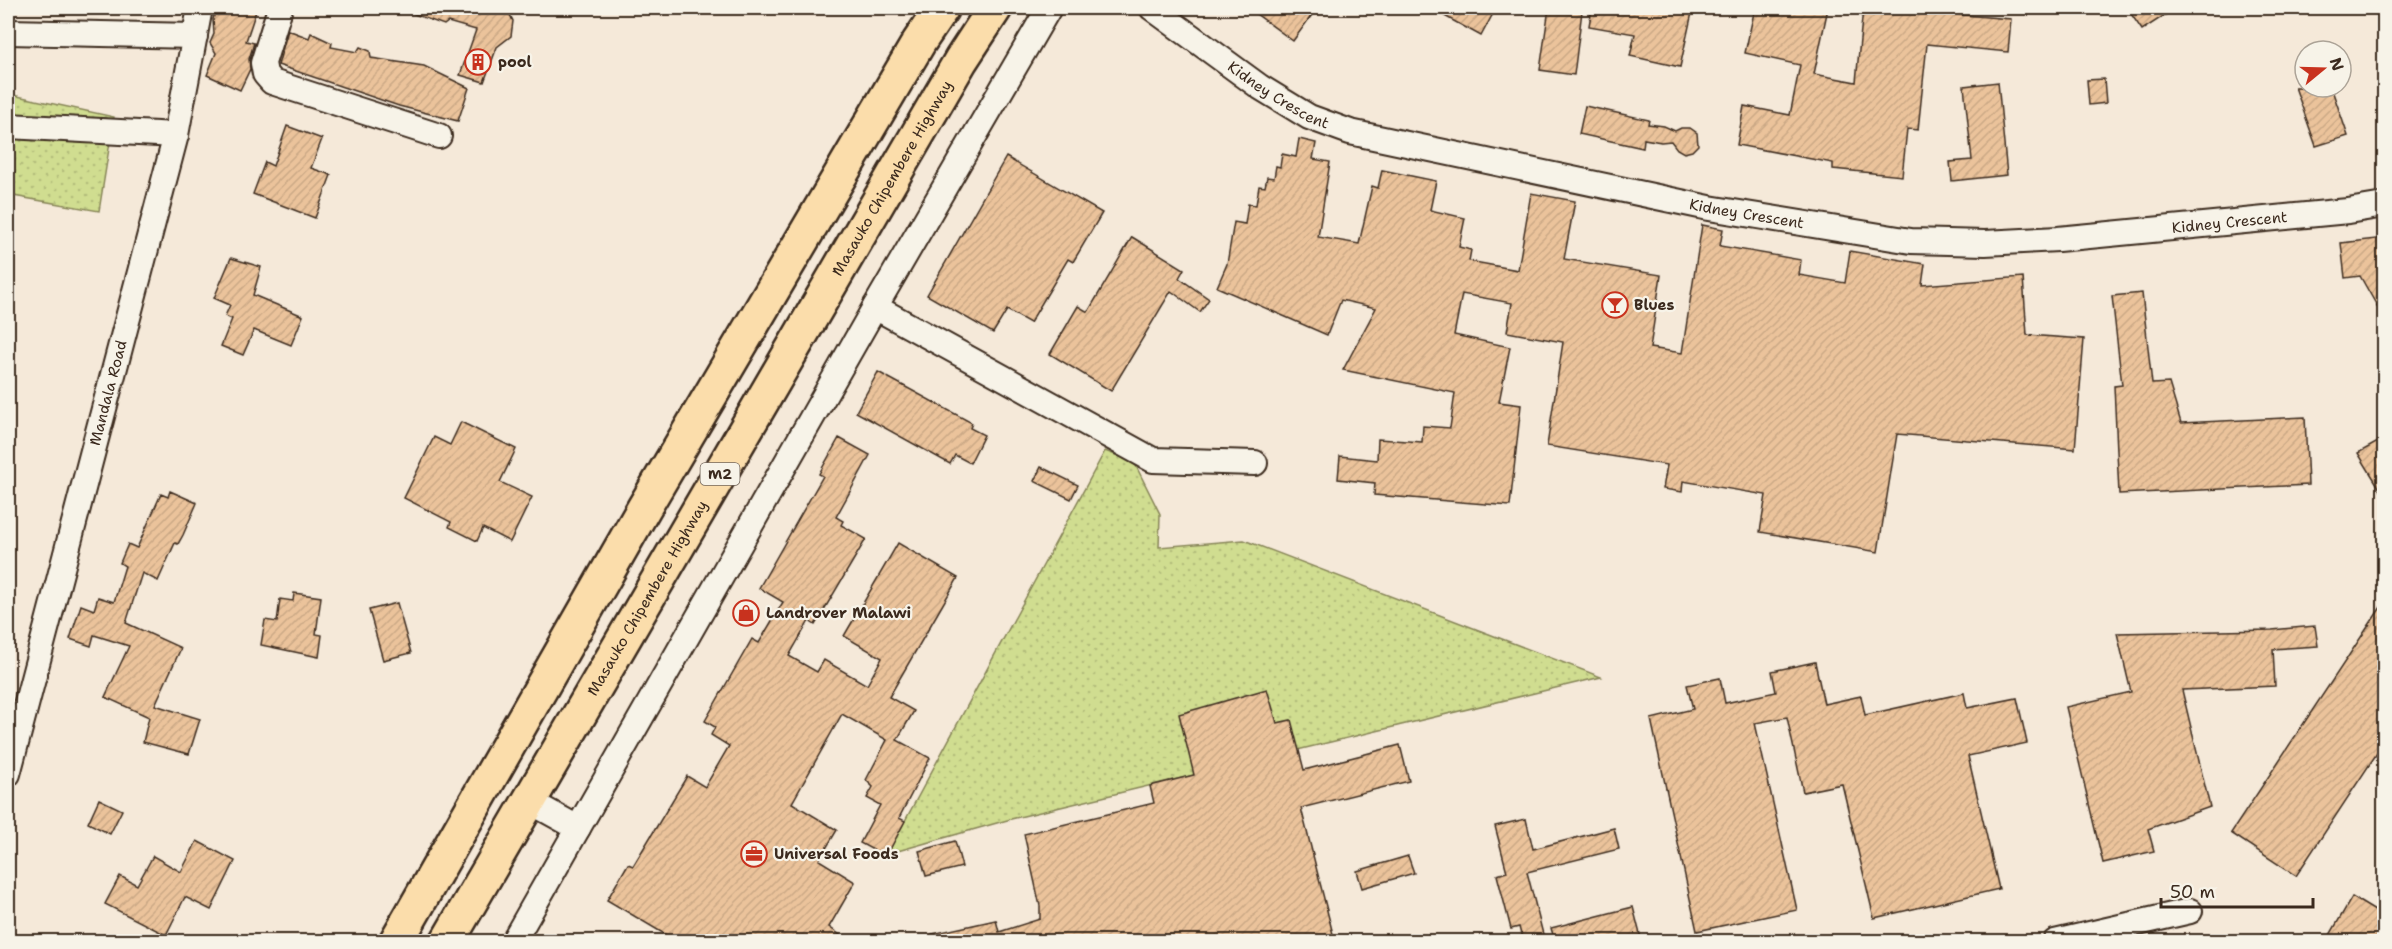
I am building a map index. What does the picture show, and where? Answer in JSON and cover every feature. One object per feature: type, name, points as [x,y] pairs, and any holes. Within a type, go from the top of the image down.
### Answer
[{"type":"highway","points":[[396,942],[656,488],[919,42],[942,8]]},
{"type":"highway","name":"Masauko Chipembere Highway","points":[[447,942],[961,60],[995,8]]},
{"type":"street","name":"Mandala Road","points":[[8,774],[177,135],[200,8]]},
{"type":"street","points":[[280,8],[263,63],[265,74],[272,82],[439,136]]},
{"type":"street","points":[[513,942],[874,307],[1050,8]]},
{"type":"street","name":"Kidney Crescent","points":[[1152,8],[1260,87],[1309,117],[1350,132],[1709,208],[1889,238],[1911,241],[1985,243],[2058,239],[2348,211],[2385,205]]},
{"type":"street","points":[[8,32],[195,36]]},
{"type":"street","points":[[8,126],[177,135]]},
{"type":"street","points":[[874,307],[1154,460],[1255,463]]},
{"type":"street","points":[[530,801],[578,828]]},
{"type":"street","points":[[2055,942],[2190,911]]},
{"type":"green space","points":[[8,94],[114,117],[99,211],[8,195]]},
{"type":"green space","points":[[1105,451],[1134,462],[1160,514],[1159,547],[1244,540],[1601,677],[1011,819],[887,854]]},
{"type":"building","points":[[217,8],[257,8],[246,41],[254,43],[249,59],[250,69],[240,90],[207,75],[216,53],[210,43],[214,34],[213,19]]},
{"type":"building","points":[[403,8],[482,8],[510,15],[513,21],[511,36],[497,47],[484,82],[460,75],[476,30],[448,22],[444,25],[403,10]]},
{"type":"building","points":[[1248,8],[1317,8],[1293,41]]},
{"type":"building","points":[[1430,8],[1496,8],[1481,36]]},
{"type":"building","points":[[1549,8],[1582,11],[1574,75],[1540,70]]},
{"type":"building","points":[[1592,8],[1693,8],[1680,67],[1630,56],[1635,34],[1589,26]]},
{"type":"building","points":[[1755,8],[1828,8],[1814,74],[1856,82],[1863,8],[1931,8],[1930,12],[2011,19],[2008,52],[1927,44],[1918,130],[1907,129],[1902,176],[1833,169],[1833,163],[1737,145],[1744,106],[1790,115],[1800,65],[1745,53]]},
{"type":"building","points":[[2127,8],[2176,8],[2142,30]]},
{"type":"building","points":[[288,30],[309,38],[311,33],[332,43],[331,47],[357,52],[360,47],[370,51],[371,58],[424,66],[469,88],[458,121],[399,106],[278,65]]},
{"type":"building","points":[[2104,79],[2106,103],[2089,105],[2087,80]]},
{"type":"building","points":[[1998,82],[2007,175],[1952,181],[1950,162],[1972,160],[1964,86]]},
{"type":"building","points":[[2299,99],[2335,99],[2348,136],[2316,146]]},
{"type":"building","points":[[1585,106],[1649,120],[1648,124],[1664,126],[1675,131],[1690,128],[1697,133],[1698,145],[1692,151],[1684,153],[1677,149],[1671,141],[1644,139],[1643,148],[1579,134]]},
{"type":"building","points":[[287,126],[322,139],[311,168],[331,175],[315,218],[253,194],[265,162],[273,166]]},
{"type":"building","points":[[1299,139],[1316,143],[1313,159],[1330,162],[1318,237],[1359,244],[1372,186],[1378,188],[1382,170],[1436,181],[1430,210],[1465,218],[1459,247],[1471,250],[1469,261],[1518,270],[1531,193],[1575,201],[1564,259],[1661,275],[1650,348],[1682,353],[1702,225],[1723,229],[1720,246],[1801,260],[1799,275],[1845,283],[1850,251],[1925,264],[1922,285],[2023,277],[2027,335],[2084,339],[2075,449],[1897,434],[1878,552],[1760,532],[1766,495],[1683,481],[1682,492],[1663,489],[1667,465],[1547,446],[1563,342],[1507,332],[1512,303],[1462,294],[1454,335],[1510,347],[1499,402],[1521,405],[1510,506],[1374,495],[1375,483],[1338,479],[1340,456],[1377,460],[1378,439],[1422,442],[1423,426],[1450,428],[1455,393],[1343,370],[1376,308],[1341,300],[1327,335],[1217,287],[1227,264],[1234,222],[1245,224],[1248,204],[1256,205],[1259,186],[1265,187],[1267,177],[1274,178],[1276,166],[1280,167],[1282,154],[1296,157]]},
{"type":"building","points":[[1006,157],[1102,213],[1073,262],[1068,259],[1030,323],[1007,310],[993,333],[927,295]]},
{"type":"building","points":[[1132,237],[1184,269],[1179,278],[1209,299],[1200,312],[1171,291],[1111,391],[1050,354],[1078,306],[1088,312]]},
{"type":"building","points":[[2385,238],[2385,320],[2360,276],[2345,278],[2341,243]]},
{"type":"building","points":[[231,258],[261,267],[253,295],[303,316],[291,345],[254,330],[243,355],[221,346],[232,319],[225,316],[230,305],[214,298]]},
{"type":"building","points":[[2142,293],[2152,384],[2169,383],[2181,423],[2305,417],[2308,485],[2119,494],[2114,386],[2122,385],[2112,296]]},
{"type":"building","points":[[878,372],[972,423],[970,428],[984,435],[970,463],[955,455],[950,464],[856,412]]},
{"type":"building","points":[[461,422],[516,449],[500,482],[532,497],[510,542],[483,528],[477,541],[449,527],[451,522],[404,498],[434,437],[450,445]]},
{"type":"building","points":[[839,438],[870,455],[836,517],[843,521],[841,525],[866,539],[815,625],[809,621],[789,656],[817,672],[824,660],[867,685],[882,658],[844,636],[898,543],[958,578],[889,697],[914,711],[897,740],[930,758],[899,818],[905,821],[886,857],[860,843],[880,805],[867,798],[873,787],[866,780],[887,740],[842,714],[792,803],[837,830],[819,860],[855,882],[829,927],[850,942],[678,942],[607,900],[628,864],[633,866],[687,776],[705,787],[729,746],[711,735],[715,727],[705,721],[752,639],[759,643],[783,602],[759,588],[823,476],[819,474]]},
{"type":"building","points":[[2385,438],[2385,497],[2358,453]]},
{"type":"building","points":[[1041,467],[1078,485],[1071,499],[1034,481]]},
{"type":"building","points":[[170,491],[197,503],[158,581],[142,573],[126,623],[181,648],[155,705],[200,719],[189,754],[143,742],[149,717],[105,697],[129,646],[94,635],[91,646],[70,639],[81,605],[94,610],[98,597],[114,602],[125,566],[120,563],[128,544],[137,548],[161,494],[168,497]]},
{"type":"building","points":[[294,593],[321,597],[316,634],[322,635],[319,657],[261,645],[265,620],[277,622],[280,599],[293,601]]},
{"type":"building","points":[[2385,601],[2385,741],[2296,876],[2231,833]]},
{"type":"building","points":[[397,603],[411,653],[383,660],[369,610]]},
{"type":"building","points":[[2315,626],[2318,646],[2273,649],[2275,686],[2182,690],[2210,807],[2148,829],[2154,851],[2103,863],[2066,707],[2131,692],[2117,633],[2272,630]]},
{"type":"building","points":[[1815,662],[1824,704],[1861,696],[1865,715],[1964,693],[1967,708],[2017,698],[2027,743],[1968,756],[1999,889],[1874,918],[1842,784],[1803,792],[1787,717],[1755,723],[1797,910],[1697,931],[1651,719],[1693,709],[1687,685],[1720,678],[1725,703],[1776,692],[1772,671]]},
{"type":"building","points":[[1267,689],[1277,723],[1291,720],[1304,770],[1400,745],[1409,781],[1301,808],[1335,942],[932,942],[932,934],[996,920],[999,932],[1040,919],[1040,906],[1024,834],[1154,803],[1150,786],[1194,775],[1179,714]]},
{"type":"building","points":[[99,799],[122,810],[110,834],[88,823]]},
{"type":"building","points":[[1526,819],[1533,849],[1614,828],[1619,849],[1527,872],[1545,942],[1523,942],[1519,927],[1511,929],[1497,875],[1507,872],[1495,826]]},
{"type":"building","points":[[197,841],[235,861],[211,910],[185,897],[166,935],[105,904],[120,876],[137,885],[153,856],[181,872]]},
{"type":"building","points":[[955,841],[962,867],[926,876],[919,851]]},
{"type":"building","points":[[1408,856],[1414,873],[1362,888],[1357,871]]},
{"type":"building","points":[[2352,897],[2385,917],[2385,942],[2326,942]]},
{"type":"building","points":[[1633,907],[1642,942],[1555,942],[1551,928]]},
{"type":"place","name":"pool","points":[[478,62]]},
{"type":"place","name":"Blues","points":[[1615,305]]},
{"type":"place","name":"Landrover Malawi","points":[[746,613]]},
{"type":"place","name":"Universal Foods","points":[[754,854]]}]
